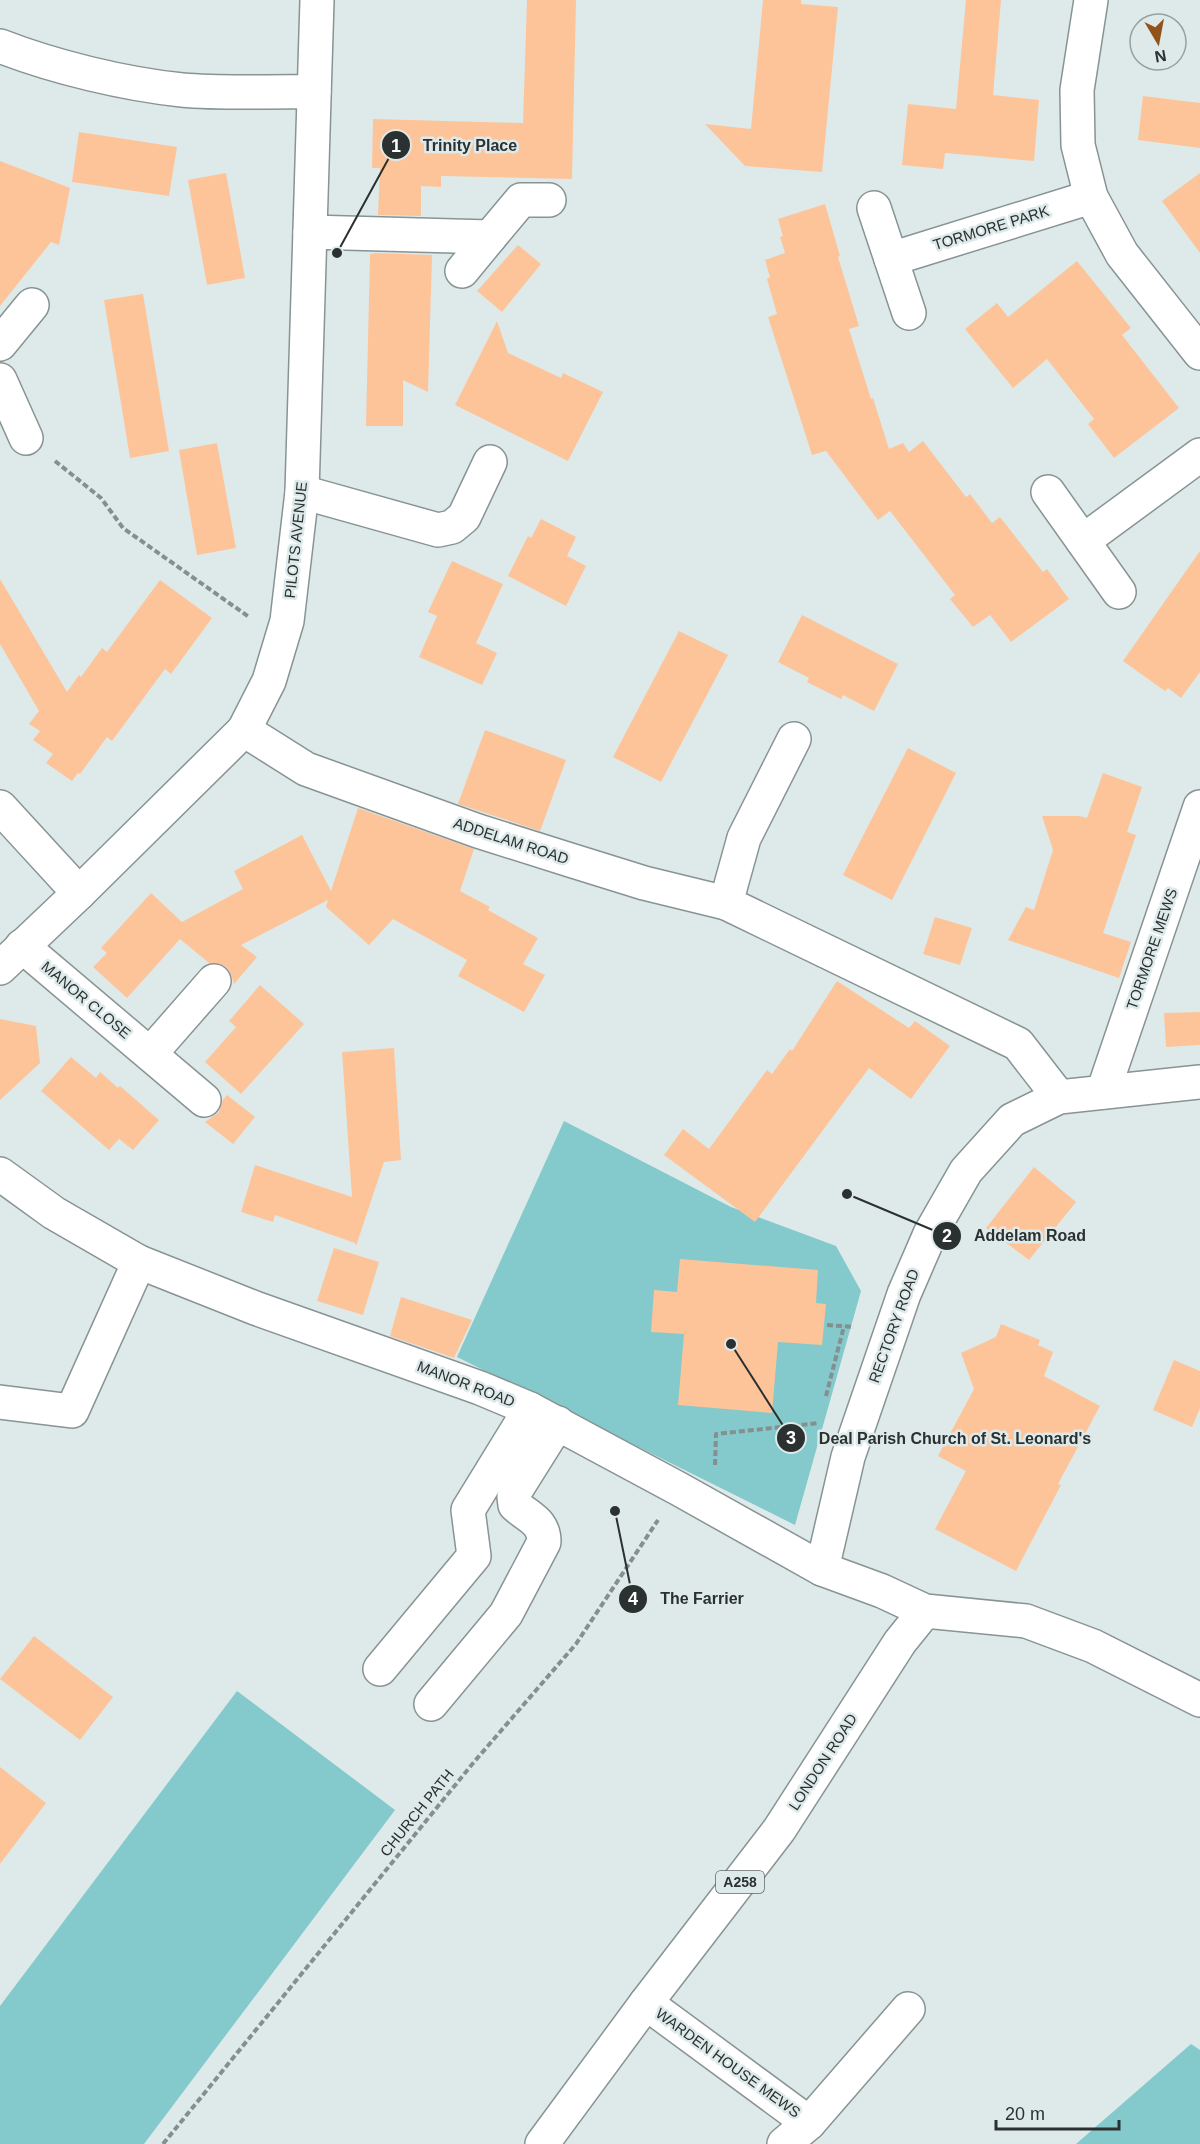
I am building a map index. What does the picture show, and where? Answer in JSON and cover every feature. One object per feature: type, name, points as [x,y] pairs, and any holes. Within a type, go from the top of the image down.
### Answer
[{"type":"street","name":"PILOTS AVENUE","points":[[11,957],[244,730],[269,681],[287,621],[302,492],[317,0]]},
{"type":"street","points":[[1091,0],[1077,90],[1078,145],[1091,197],[1122,254],[1200,353]]},
{"type":"street","points":[[0,46],[24,55],[140,84],[183,90],[314,92]]},
{"type":"street","name":"TORMORE PARK","points":[[891,259],[1091,197]]},
{"type":"street","points":[[462,271],[521,200],[549,200]]},
{"type":"street","points":[[874,208],[909,313]]},
{"type":"street","points":[[310,232],[490,237]]},
{"type":"street","points":[[0,344],[32,305]]},
{"type":"street","points":[[0,380],[26,438]]},
{"type":"street","points":[[1083,540],[1200,454]]},
{"type":"street","points":[[302,492],[438,530],[452,527],[464,517],[490,462]]},
{"type":"street","points":[[1048,492],[1119,592]]},
{"type":"street","name":"ADDELAM ROAD","points":[[244,730],[306,769],[529,847],[644,883],[726,903],[1018,1044],[1059,1097]]},
{"type":"street","points":[[726,903],[744,838],[794,740]]},
{"type":"street","points":[[0,807],[79,893]]},
{"type":"street","name":"TORMORE MEWS","points":[[1103,1092],[1200,807]]},
{"type":"street","name":"MANOR CLOSE","points":[[11,957],[150,1054],[204,1100]]},
{"type":"street","points":[[150,1054],[214,981]]},
{"type":"street","name":"RECTORY ROAD","points":[[822,1569],[848,1457],[904,1293],[930,1234],[966,1171],[1012,1120],[1059,1097],[1200,1082]]},
{"type":"street","name":"MANOR ROAD","points":[[0,1174],[54,1213],[139,1262],[255,1308],[480,1388],[544,1416],[822,1569],[882,1591],[925,1611]]},
{"type":"street","points":[[0,1402],[85,1418],[139,1262]]},
{"type":"street","points":[[380,1669],[474,1556],[468,1510],[544,1416]]},
{"type":"street","points":[[431,1704],[507,1614],[544,1542],[544,1532],[538,1523],[515,1505],[514,1497],[544,1416]]},
{"type":"street","points":[[925,1611],[1026,1621],[1093,1646],[1200,1700]]},
{"type":"street","name":"LONDON ROAD","points":[[542,2144],[646,2003],[779,1830],[900,1642],[925,1611]]},
{"type":"street","name":"WARDEN HOUSE MEWS","points":[[646,2003],[809,2123]]},
{"type":"street","name":"WARDEN HOUSE MEWS","points":[[784,2144],[809,2123],[908,2009]]},
{"type":"path","points":[[26,438],[101,498],[123,528],[281,640]]},
{"type":"path","points":[[824,1402],[844,1326]]},
{"type":"path","points":[[816,1434],[822,1412]]},
{"type":"path","points":[[713,1507],[716,1434],[819,1423]]},
{"type":"path","name":"CHURCH PATH","points":[[163,2144],[474,1762],[576,1644],[679,1489]]},
{"type":"shaded area","points":[[564,1121],[731,1207],[836,1246],[861,1291],[795,1525],[457,1357]]},
{"type":"shaded area","points":[[237,1691],[395,1810],[144,2144],[0,2144],[0,2006]]},
{"type":"shaded area","points":[[1191,2044],[1200,2050],[1200,2144],[1076,2144]]},
{"type":"building","points":[[527,0],[576,0],[572,179],[441,176],[441,187],[421,186],[421,216],[378,215],[380,168],[372,168],[373,119],[523,123]]},
{"type":"building","points":[[763,0],[801,0],[801,4],[838,7],[822,172],[745,166],[705,124],[751,129]]},
{"type":"building","points":[[966,0],[1001,0],[993,95],[1039,100],[1034,161],[945,153],[943,169],[902,165],[908,104],[956,109]]},
{"type":"building","points":[[1143,96],[1200,103],[1200,148],[1138,140]]},
{"type":"building","points":[[79,132],[177,147],[169,196],[72,182]]},
{"type":"building","points":[[0,161],[70,188],[59,245],[51,242],[0,306]]},
{"type":"building","points":[[226,173],[245,278],[207,285],[188,180]]},
{"type":"building","points":[[1200,173],[1200,253],[1162,201]]},
{"type":"building","points":[[825,204],[859,326],[849,329],[889,449],[903,443],[909,452],[923,441],[966,497],[970,494],[992,523],[1000,517],[1043,572],[1047,569],[1069,599],[1011,642],[990,615],[973,627],[950,599],[955,595],[890,511],[878,520],[826,451],[812,455],[768,317],[777,314],[767,279],[770,277],[765,260],[785,253],[778,219]]},
{"type":"building","points":[[518,245],[541,264],[502,312],[477,291]]},
{"type":"building","points":[[370,254],[432,255],[428,392],[403,380],[403,426],[366,426]]},
{"type":"building","points":[[1077,261],[1131,328],[1122,335],[1179,408],[1114,458],[1088,424],[1094,419],[1047,359],[1013,388],[965,329],[997,303],[1008,317]]},
{"type":"building","points":[[143,294],[169,451],[130,458],[104,300]]},
{"type":"building","points":[[497,321],[508,353],[561,378],[563,373],[603,392],[568,461],[455,405]]},
{"type":"building","points":[[217,443],[236,548],[197,555],[179,450]]},
{"type":"building","points":[[541,519],[576,537],[567,556],[586,566],[566,606],[508,576],[528,536],[531,538]]},
{"type":"building","points":[[1200,551],[1200,672],[1181,698],[1168,688],[1165,691],[1123,661]]},
{"type":"building","points":[[452,561],[503,584],[476,643],[497,653],[482,685],[419,657],[437,616],[428,612]]},
{"type":"building","points":[[0,579],[67,692],[102,648],[107,652],[160,580],[212,618],[171,674],[165,669],[112,741],[107,737],[80,774],[78,773],[72,781],[46,763],[53,754],[33,740],[40,731],[29,724],[39,711],[0,644]]},
{"type":"building","points":[[802,615],[898,664],[874,711],[843,695],[841,699],[807,682],[809,678],[778,662]]},
{"type":"building","points":[[679,631],[728,655],[661,782],[613,757]]},
{"type":"building","points":[[485,730],[566,760],[540,831],[458,804]]},
{"type":"building","points":[[908,748],[956,773],[892,900],[843,875]]},
{"type":"building","points":[[1103,773],[1142,787],[1127,832],[1136,835],[1103,933],[1131,942],[1119,978],[1008,940],[1026,907],[1034,910],[1053,850],[1042,816],[1087,818]]},
{"type":"building","points":[[358,808],[474,849],[460,891],[490,907],[488,910],[538,938],[523,964],[545,975],[524,1012],[458,976],[467,960],[393,919],[369,945],[326,907],[328,900],[241,945],[257,957],[234,984],[226,967],[217,963],[209,963],[180,939],[127,998],[93,967],[107,953],[101,948],[151,893],[182,922],[243,889],[234,871],[302,835],[331,891]]},
{"type":"building","points":[[935,917],[972,928],[960,965],[923,954]]},
{"type":"building","points":[[837,981],[909,1028],[915,1021],[950,1046],[911,1099],[869,1068],[755,1222],[664,1155],[683,1129],[709,1149],[767,1070],[772,1074],[790,1049],[792,1051]]},
{"type":"building","points":[[260,985],[304,1024],[241,1094],[205,1062],[236,1027],[229,1021]]},
{"type":"building","points":[[1200,1012],[1200,1045],[1166,1047],[1164,1013]]},
{"type":"building","points":[[0,1019],[36,1026],[40,1063],[0,1100]]},
{"type":"building","points":[[394,1048],[401,1160],[384,1162],[356,1246],[355,1243],[275,1215],[273,1222],[241,1212],[255,1165],[352,1197],[342,1052]]},
{"type":"building","points":[[71,1057],[96,1078],[100,1072],[118,1088],[120,1086],[159,1120],[133,1150],[119,1139],[109,1150],[41,1091]]},
{"type":"building","points":[[227,1095],[255,1117],[233,1144],[205,1122],[219,1112],[222,1101]]},
{"type":"building","points":[[1034,1167],[1076,1202],[1029,1260],[986,1228]]},
{"type":"building","points":[[334,1248],[379,1262],[363,1315],[317,1301]]},
{"type":"building","points":[[680,1259],[818,1270],[816,1303],[826,1304],[822,1345],[778,1342],[772,1413],[678,1405],[684,1334],[651,1332],[654,1290],[677,1292]]},
{"type":"building","points":[[401,1297],[472,1320],[454,1358],[390,1336]]},
{"type":"building","points":[[1001,1324],[1040,1340],[1038,1345],[1053,1352],[1044,1376],[1100,1406],[1058,1484],[1061,1485],[1016,1571],[935,1529],[966,1471],[938,1456],[974,1389],[961,1353],[996,1337]]},
{"type":"building","points":[[1174,1360],[1200,1371],[1200,1408],[1192,1427],[1153,1410]]},
{"type":"building","points":[[34,1636],[113,1697],[80,1740],[0,1679]]},
{"type":"building","points":[[0,1767],[46,1803],[0,1864]]},
{"type":"place","name":"Trinity Place","points":[[337,253]]},
{"type":"place","name":"Addelam Road","points":[[847,1194]]},
{"type":"place","name":"Deal Parish Church of St. Leonard's","points":[[731,1344]]},
{"type":"place","name":"The Farrier","points":[[615,1511]]}]
